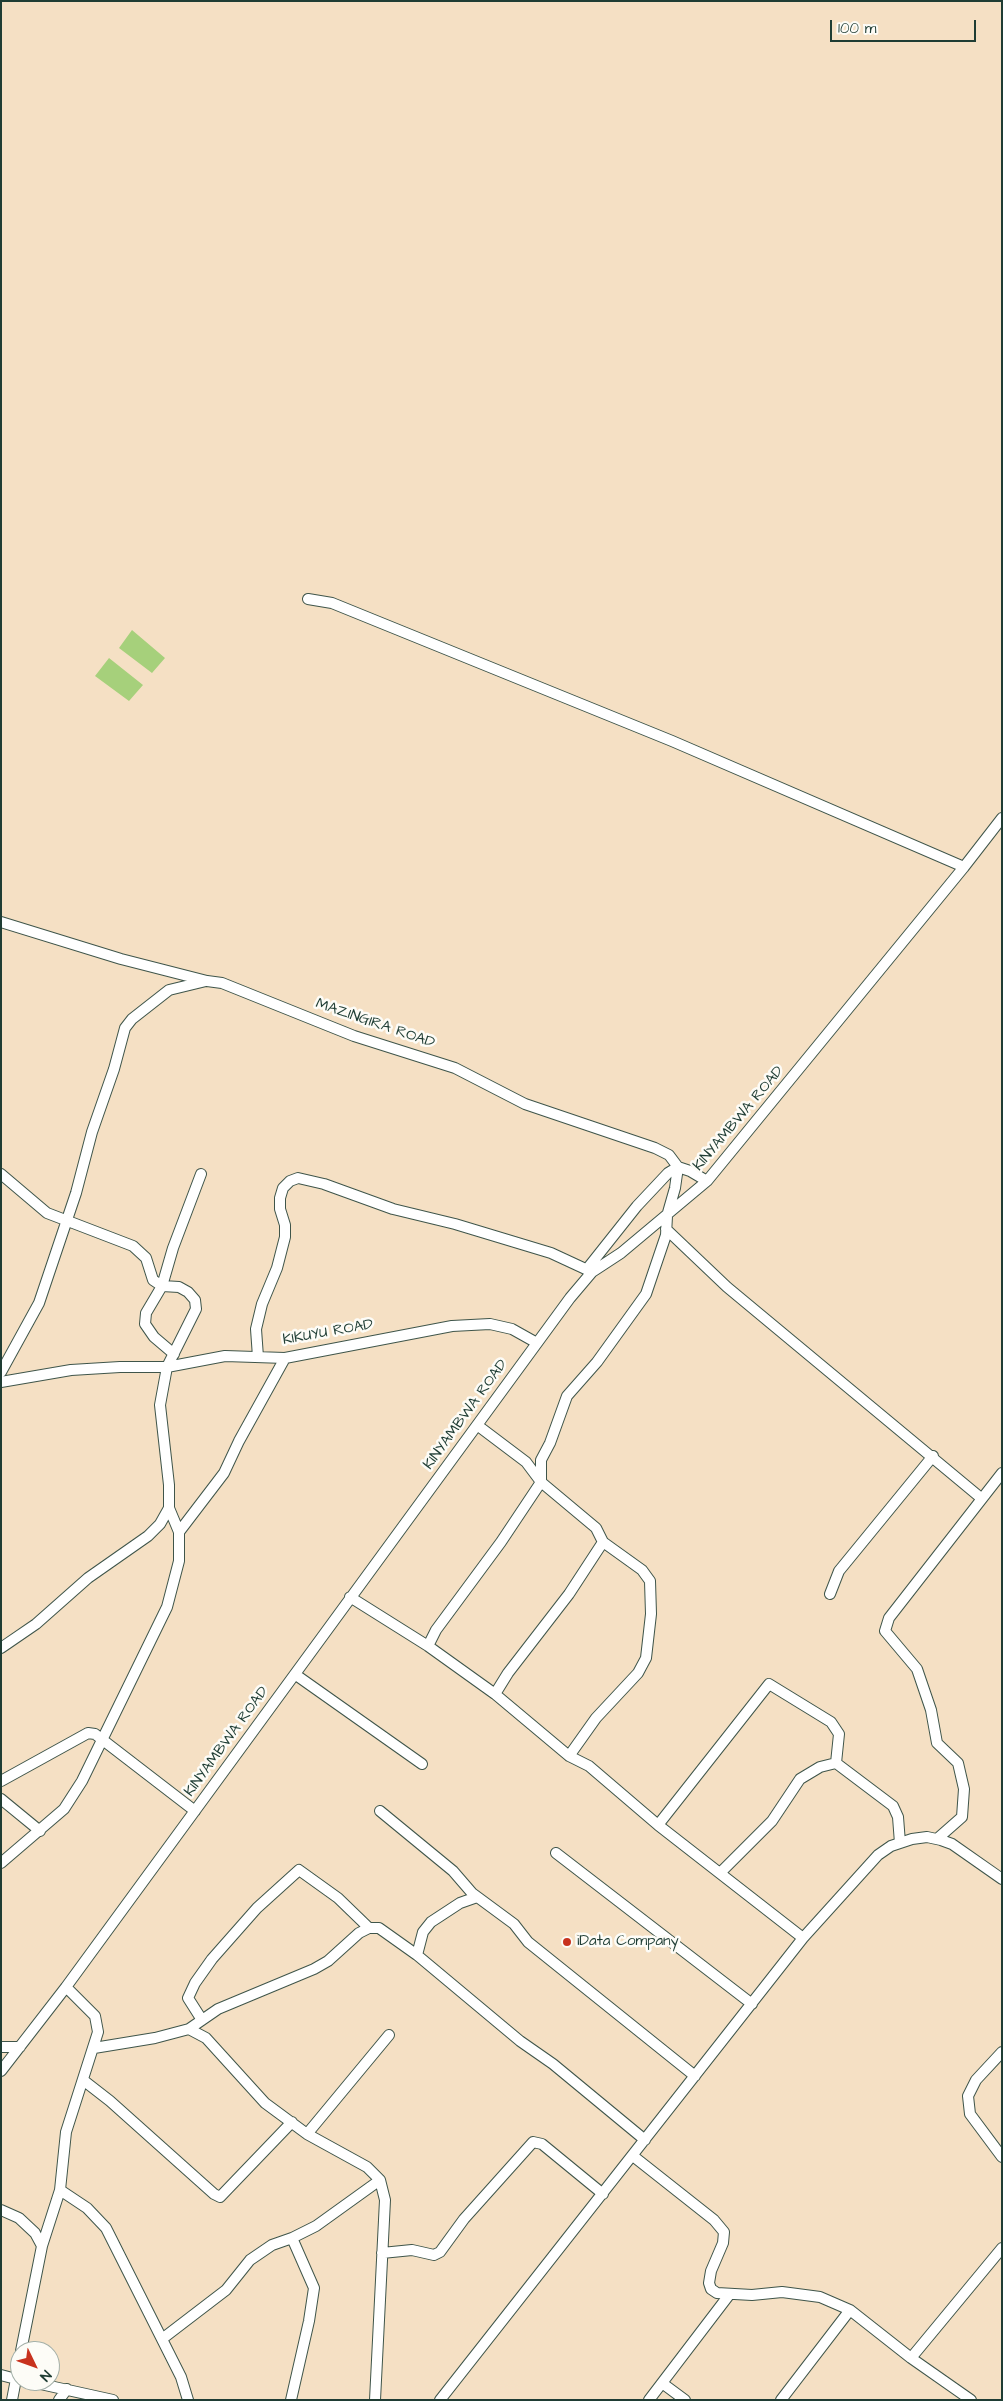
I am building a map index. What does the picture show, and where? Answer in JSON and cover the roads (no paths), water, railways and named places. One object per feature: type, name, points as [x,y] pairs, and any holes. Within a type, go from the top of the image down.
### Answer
[{"type":"street","points":[[308,599],[332,603],[672,741],[964,867]]},
{"type":"street","name":"KINYAMBWA ROAD","points":[[1,2071],[66,1987],[589,1271],[667,1216],[707,1181],[1002,818]]},
{"type":"street","name":"MAZINGIRA ROAD","points":[[1,922],[122,958],[207,981],[222,983],[354,1036],[455,1068],[525,1104],[656,1148],[669,1155],[678,1167],[695,1173],[707,1181]]},
{"type":"street","points":[[1,1372],[39,1302],[67,1220],[92,1132],[114,1069],[125,1028],[132,1019],[169,990],[207,981]]},
{"type":"street","points":[[428,1646],[436,1630],[502,1542],[540,1482],[541,1460],[550,1443],[564,1401],[597,1362],[641,1302],[664,1243],[667,1216],[676,1188],[678,1167]]},
{"type":"street","points":[[258,1357],[256,1329],[262,1304],[277,1268],[285,1237],[285,1225],[280,1210],[280,1198],[283,1188],[290,1181],[298,1178],[324,1184],[392,1209],[455,1224],[551,1253],[589,1271],[653,1188],[678,1167]]},
{"type":"street","points":[[1,1174],[46,1213],[133,1246],[146,1258],[153,1280],[162,1286],[179,1287],[188,1292],[195,1300],[196,1309],[167,1367],[160,1405],[161,1424],[167,1452],[169,1508],[179,1532],[180,1561],[167,1607],[121,1698],[103,1741],[82,1782],[64,1809],[1,1863]]},
{"type":"street","points":[[174,1354],[154,1337],[145,1324],[146,1313],[162,1286],[173,1248],[200,1174]]},
{"type":"street","points":[[666,1229],[727,1287],[981,1498]]},
{"type":"street","name":"KIKUYU ROAD","points":[[1,1382],[71,1370],[120,1366],[167,1367],[225,1356],[285,1358],[452,1326],[490,1324],[512,1329],[537,1343]]},
{"type":"street","points":[[179,1532],[224,1473],[239,1441],[285,1358]]},
{"type":"street","points":[[477,1425],[526,1462],[540,1482],[588,1520],[596,1528],[603,1542],[642,1570],[650,1581],[651,1614],[646,1658],[638,1673],[592,1724],[569,1756]]},
{"type":"street","points":[[830,1594],[839,1571],[932,1456]]},
{"type":"street","points":[[936,1839],[962,1818],[964,1789],[958,1763],[937,1743],[931,1710],[917,1669],[885,1631],[889,1618],[1002,1473]]},
{"type":"street","points":[[1,1648],[36,1624],[88,1578],[148,1536],[160,1524],[169,1508]]},
{"type":"street","points":[[495,1694],[508,1673],[570,1594],[603,1542]]},
{"type":"street","points":[[350,1596],[428,1646],[495,1694],[569,1756],[589,1766],[658,1825],[803,1938]]},
{"type":"street","points":[[296,1674],[422,1764]]},
{"type":"street","points":[[658,1825],[769,1684],[831,1722],[839,1734],[836,1763]]},
{"type":"street","points":[[1,1781],[88,1734],[95,1734],[195,1811]]},
{"type":"street","points":[[836,1763],[893,1806],[898,1817],[900,1843]]},
{"type":"street","points":[[720,1873],[772,1821],[800,1779],[820,1767],[836,1763]]},
{"type":"street","points":[[1,1799],[40,1831]]},
{"type":"street","points":[[380,1811],[453,1871],[477,1897],[514,1924],[528,1942],[695,2076]]},
{"type":"street","points":[[440,2400],[803,1938],[878,1855],[891,1846],[900,1843],[919,1838],[936,1839],[952,1844],[1002,1879]]},
{"type":"street","points":[[556,1853],[752,2004]]},
{"type":"street","points":[[202,2020],[188,1998],[195,1983],[212,1959],[257,1908],[299,1870],[338,1898],[369,1928]]},
{"type":"street","points":[[417,1955],[423,1932],[431,1922],[460,1902],[477,1897]]},
{"type":"street","points":[[94,2048],[155,2038],[189,2029],[218,2009],[328,1961],[359,1933],[369,1928],[379,1928],[417,1955],[520,2041],[553,2064],[645,2140]]},
{"type":"street","points":[[23,2341],[42,2246],[60,2190],[66,2132],[98,2032],[95,2016],[66,1987]]},
{"type":"street","points":[[189,2029],[206,2038],[265,2103],[307,2134],[367,2167],[380,2180],[385,2200],[375,2400]]},
{"type":"street","points":[[307,2134],[389,2035]]},
{"type":"street","points":[[1,2047],[20,2047]]},
{"type":"street","points":[[1002,2052],[976,2080],[968,2096],[970,2114],[1002,2157]]},
{"type":"street","points":[[83,2080],[110,2100],[214,2194],[220,2196],[292,2122]]},
{"type":"street","points":[[382,2253],[412,2250],[434,2255],[440,2252],[464,2219],[533,2142],[542,2144],[603,2194]]},
{"type":"street","points":[[633,2156],[719,2224],[724,2232],[723,2243],[711,2271],[709,2283],[711,2289],[717,2293],[729,2295],[782,2292],[820,2297],[850,2310],[965,2398]]},
{"type":"street","points":[[162,2339],[226,2290],[250,2260],[272,2245],[292,2238],[316,2226],[380,2180]]},
{"type":"street","points":[[60,2190],[87,2208],[106,2228],[181,2377],[188,2400]]},
{"type":"street","points":[[2,2209],[19,2218],[35,2233],[42,2246]]},
{"type":"street","points":[[291,2400],[309,2322],[314,2288],[292,2238]]},
{"type":"street","points":[[911,2358],[1002,2248]]},
{"type":"street","points":[[650,2400],[729,2295]]},
{"type":"street","points":[[781,2400],[850,2310]]},
{"type":"street","points":[[662,2382],[685,2400]]},
{"type":"street","points":[[60,2388],[112,2400]]},
{"type":"street","points":[[59,2400],[67,2390]]},
{"type":"place","name":"iData Company","points":[[567,1942]]}]
